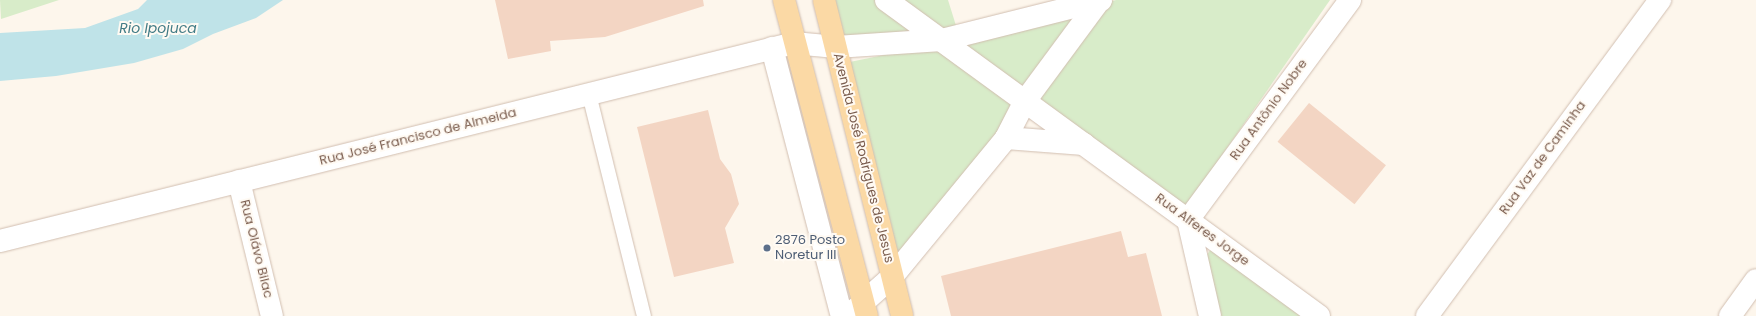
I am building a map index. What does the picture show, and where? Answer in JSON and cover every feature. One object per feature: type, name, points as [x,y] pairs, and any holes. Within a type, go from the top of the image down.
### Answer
[{"type":"main road","points":[[784,0],[794,43],[865,309]]},
{"type":"main road","name":"Avenida José Rodrigues de Jesus","points":[[824,0],[902,316]]},
{"type":"street","name":"Rua Alferes Jorge","points":[[886,0],[1026,100],[1319,316]]},
{"type":"street","name":"Rua José Francisco de Almeida","points":[[0,241],[794,43],[836,47],[942,40],[1100,0]]},
{"type":"street","points":[[848,316],[865,309],[1006,138],[1026,100],[1100,0]]},
{"type":"street","name":"Rua Antônio Nobre","points":[[1188,220],[1350,0]]},
{"type":"street","name":"Rua Vaz de Caminha","points":[[1427,316],[1660,0]]},
{"type":"street","points":[[772,48],[842,316]]},
{"type":"street","points":[[1006,138],[1084,144]]},
{"type":"street","name":"Rua Olávo Bilac","points":[[239,181],[272,316]]},
{"type":"street","points":[[1188,220],[1210,316]]},
{"type":"street","points":[[1730,316],[1756,280]]},
{"type":"lane","points":[[589,94],[644,316]]},
{"type":"green space","points":[[0,0],[59,0],[1,19]]},
{"type":"green space","points":[[828,0],[884,0],[936,39],[838,43]]},
{"type":"green space","points":[[893,0],[948,0],[958,32],[943,36]]},
{"type":"green space","points":[[1116,0],[1330,0],[1184,210],[1031,99],[1102,4]]},
{"type":"green space","points":[[1093,4],[1025,97],[949,41]]},
{"type":"green space","points":[[942,43],[1022,101],[893,270],[845,63]]},
{"type":"green space","points":[[1211,249],[1303,316],[1219,316],[1206,256]]},
{"type":"water","name":"Rio Ipojuca","points":[[147,0],[283,0],[256,18],[213,34],[183,49],[134,63],[56,76],[0,81],[0,33],[85,28],[138,9]]},
{"type":"building","points":[[495,0],[703,0],[704,6],[605,37],[550,41],[551,51],[508,59]]},
{"type":"building","points":[[1309,103],[1386,165],[1354,204],[1278,142]]},
{"type":"building","points":[[708,110],[720,159],[731,174],[739,204],[725,228],[734,263],[674,277],[637,127]]},
{"type":"building","points":[[1121,231],[1128,257],[1146,253],[1162,316],[951,316],[941,276]]},
{"type":"place","name":"2876 Posto Noretur III","points":[[767,248]]}]
